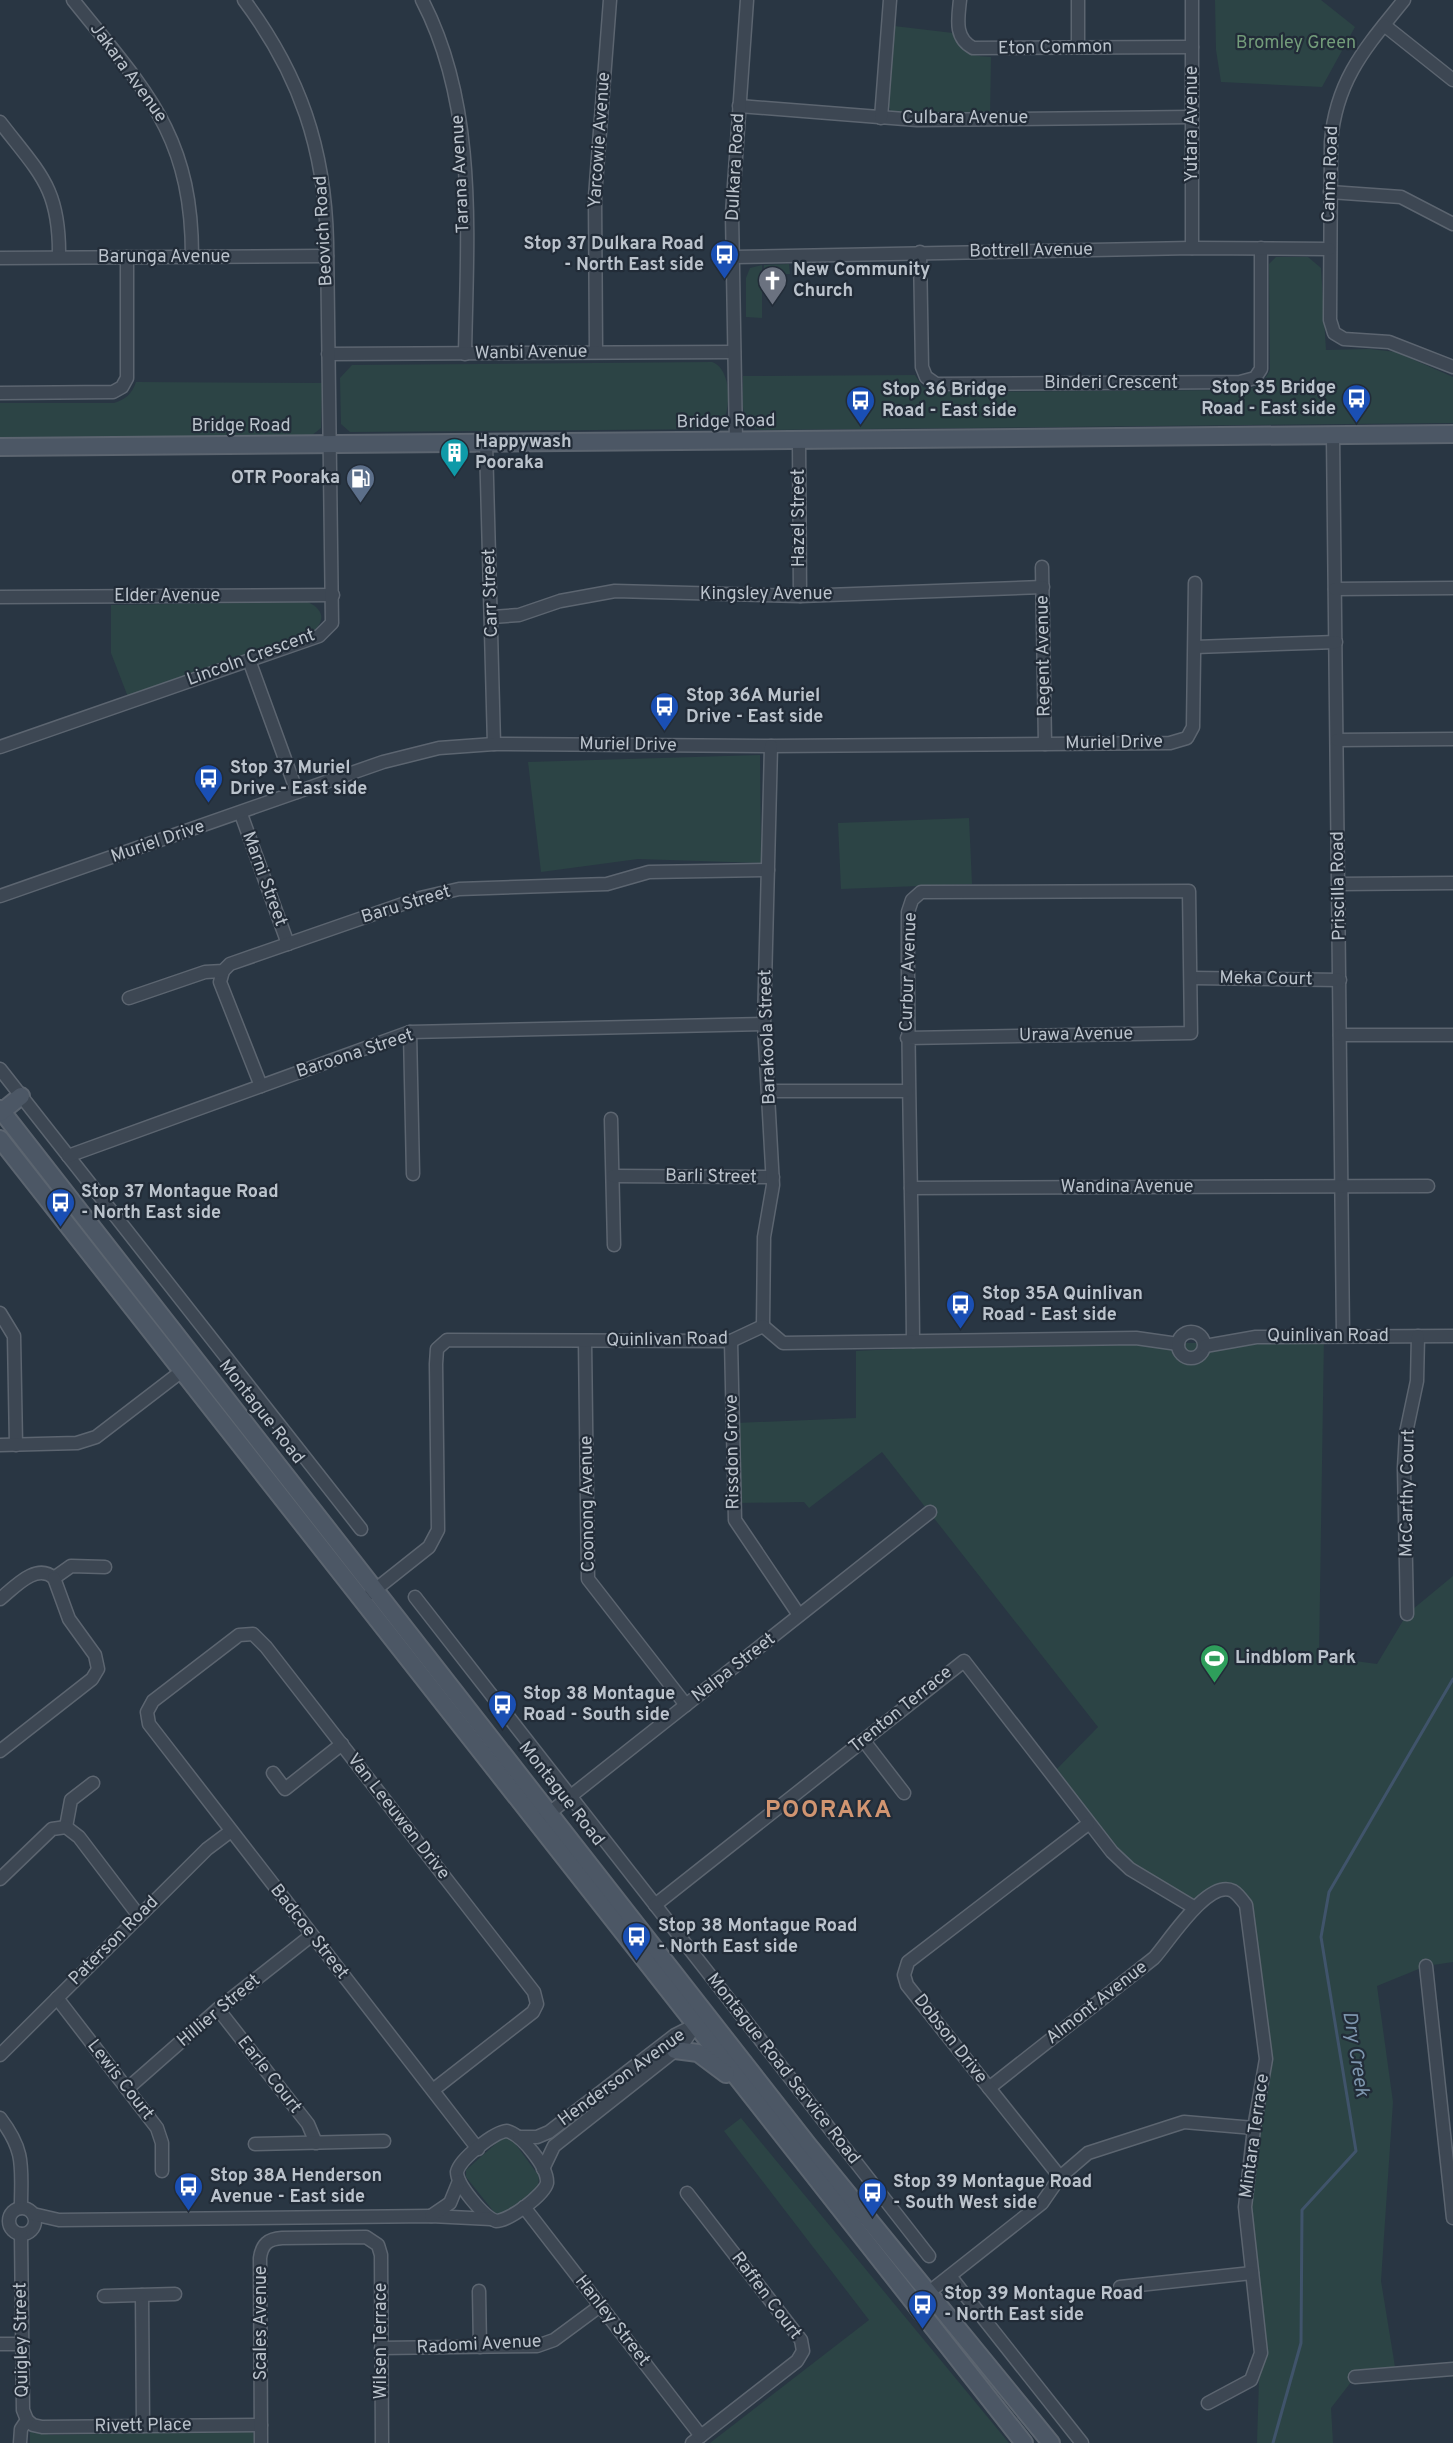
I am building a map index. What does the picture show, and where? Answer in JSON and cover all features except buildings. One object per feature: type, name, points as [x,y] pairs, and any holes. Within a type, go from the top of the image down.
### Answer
[{"type":"main road","name":"Bridge Road","points":[[0,447],[1453,434]]},
{"type":"main road","points":[[1,1111],[21,1096]]},
{"type":"main road","name":"Montague Road","points":[[1,1111],[375,1589],[543,1817],[921,2299],[1024,2443]]},
{"type":"main road","name":"Montague Road","points":[[0,1138],[362,1601],[543,1817]]},
{"type":"main road","points":[[182,1371],[196,1360]]},
{"type":"main road","name":"Montague Road","points":[[702,2020],[744,2087],[921,2299],[1051,2443]]},
{"type":"main road","points":[[675,2050],[698,2053],[744,2087]]},
{"type":"street","name":"Jakara Avenue","points":[[73,0],[141,86],[165,122],[186,177],[191,209],[192,256]]},
{"type":"street","name":"Beovich Road","points":[[244,0],[268,33],[288,67],[311,127],[324,186],[330,445]]},
{"type":"street","name":"Yarcowie Avenue","points":[[596,352],[596,197],[610,0]]},
{"type":"street","name":"Dulkara Road","points":[[736,441],[732,214],[747,0]]},
{"type":"street","points":[[880,118],[890,0]]},
{"type":"street","name":"Eton Common","points":[[960,0],[958,32],[963,40],[974,48],[1192,47]]},
{"type":"street","points":[[1077,48],[1078,0]]},
{"type":"street","name":"Yutara Avenue","points":[[1192,0],[1192,248]]},
{"type":"street","name":"Canna Road","points":[[1404,0],[1352,68],[1339,95],[1332,126],[1330,320],[1334,333],[1350,340],[1402,345],[1453,367]]},
{"type":"street","name":"Tarana Avenue","points":[[425,1],[446,59],[461,133],[464,173],[465,354]]},
{"type":"street","points":[[1384,25],[1453,80]]},
{"type":"street","name":"Culbara Avenue","points":[[739,106],[917,120],[1192,117]]},
{"type":"street","points":[[0,122],[42,176],[51,193],[60,229],[59,257]]},
{"type":"street","points":[[1330,192],[1401,197],[1453,224]]},
{"type":"street","name":"Bottrell Avenue","points":[[734,257],[1192,248],[1329,249]]},
{"type":"street","name":"Binderi Crescent","points":[[920,252],[922,367],[926,377],[936,384],[1240,382],[1255,378],[1261,369],[1261,248]]},
{"type":"street","name":"Barunga Avenue","points":[[0,258],[327,256]]},
{"type":"street","points":[[0,393],[113,392],[122,387],[127,378],[127,257]]},
{"type":"street","name":"Wanbi Avenue","points":[[328,354],[734,352]]},
{"type":"street","name":"Priscilla Road","points":[[1333,436],[1343,1336]]},
{"type":"street","name":"Hazel Street","points":[[799,441],[800,596]]},
{"type":"street","name":"Carr Street","points":[[486,443],[494,744]]},
{"type":"street","name":"Lincoln Crescent","points":[[0,747],[319,636],[332,623],[330,445]]},
{"type":"street","name":"Regent Avenue","points":[[1042,567],[1045,744]]},
{"type":"street","name":"Muriel Drive","points":[[0,896],[241,814],[383,762],[439,748],[494,744],[771,746],[1170,743],[1187,738],[1193,727],[1195,583]]},
{"type":"street","name":"Kingsley Avenue","points":[[492,617],[519,615],[560,601],[615,591],[800,596],[1043,587]]},
{"type":"street","points":[[1335,589],[1453,588]]},
{"type":"street","name":"Elder Avenue","points":[[0,597],[333,595]]},
{"type":"street","points":[[1195,647],[1336,642]]},
{"type":"street","points":[[249,660],[297,792]]},
{"type":"street","points":[[1337,740],[1453,739]]},
{"type":"street","name":"Barakoola Street","points":[[763,1326],[764,1237],[773,1177],[764,1024],[771,746]]},
{"type":"street","name":"Marni Street","points":[[241,814],[288,944]]},
{"type":"street","name":"Baru Street","points":[[129,998],[205,972],[223,971],[230,964],[420,898],[459,889],[607,884],[649,872],[768,870]]},
{"type":"street","points":[[1339,884],[1453,883]]},
{"type":"street","name":"Curbur Avenue","points":[[913,1341],[907,1090],[908,912],[912,900],[921,892],[1189,891],[1192,978]]},
{"type":"street","points":[[223,971],[220,982],[261,1086]]},
{"type":"street","name":"Meka Court","points":[[1192,978],[1340,980]]},
{"type":"street","name":"Urawa Avenue","points":[[907,1038],[1191,1033],[1192,978]]},
{"type":"street","name":"Baroona Street","points":[[68,1156],[410,1032],[764,1024]]},
{"type":"street","points":[[410,1032],[413,1174]]},
{"type":"street","points":[[1340,1035],[1453,1035]]},
{"type":"street","points":[[0,1069],[360,1529]]},
{"type":"street","points":[[769,1091],[907,1090]]},
{"type":"street","points":[[611,1119],[614,1245]]},
{"type":"street","name":"Barli Street","points":[[613,1176],[773,1177]]},
{"type":"street","name":"Wandina Avenue","points":[[911,1188],[1428,1186]]},
{"type":"street","points":[[0,1313],[11,1329],[15,1345],[16,1445]]},
{"type":"street","points":[[763,1326],[783,1343],[1136,1338],[1178,1344]]},
{"type":"street","name":"Quinlivan Road","points":[[362,1601],[429,1547],[438,1530],[437,1349],[447,1340],[731,1341],[763,1326]]},
{"type":"street","points":[[1193,1332],[1202,1338],[1205,1346],[1200,1356],[1189,1359],[1181,1355],[1178,1344],[1182,1335],[1193,1332]]},
{"type":"street","name":"McCarthy Court","points":[[1407,1614],[1404,1468],[1406,1433],[1417,1381],[1418,1336]]},
{"type":"street","name":"Quinlivan Road","points":[[1205,1346],[1256,1337],[1453,1336]]},
{"type":"street","name":"Coonong Avenue","points":[[585,1341],[588,1579],[686,1705]]},
{"type":"street","name":"Rissdon Grove","points":[[731,1341],[735,1520],[799,1616]]},
{"type":"street","points":[[0,1445],[77,1443],[96,1437],[182,1371]]},
{"type":"street","name":"Nalpa Street","points":[[543,1817],[930,1512]]},
{"type":"street","points":[[54,1578],[71,1566],[105,1567]]},
{"type":"street","points":[[0,1599],[34,1574],[45,1573],[54,1578],[69,1620],[95,1655],[98,1669],[92,1679],[0,1751]]},
{"type":"street","name":"Montague Road Service Road","points":[[415,1597],[929,2256]]},
{"type":"street","name":"Van Leeuwen Drive","points":[[147,1712],[153,1701],[239,1635],[253,1634],[266,1647],[342,1744],[536,1997],[537,2004],[532,2012],[433,2090]]},
{"type":"street","name":"Trenton Terrace","points":[[655,1905],[964,1661],[1088,1824],[1130,1869],[1195,1908]]},
{"type":"street","name":"Badcoe Street","points":[[147,1712],[149,1724],[478,2149]]},
{"type":"street","points":[[864,1741],[904,1793]]},
{"type":"street","points":[[273,1773],[285,1789],[342,1744]]},
{"type":"street","points":[[66,1827],[71,1800],[93,1783]]},
{"type":"street","name":"Dobson Drive","points":[[1060,2177],[907,1985],[904,1975],[908,1962],[1088,1824]]},
{"type":"street","points":[[0,1879],[52,1829],[66,1827],[79,1837],[140,1916]]},
{"type":"street","name":"Paterson Road","points":[[0,2055],[207,1849],[231,1831]]},
{"type":"street","name":"Mintara Terrace","points":[[1195,1908],[1211,1894],[1223,1890],[1233,1891],[1246,1905],[1266,2059],[1254,2128],[1245,2207],[1261,2353],[1251,2380],[1240,2388],[1208,2403]]},
{"type":"street","name":"Almont Avenue","points":[[989,2088],[1154,1958],[1195,1908]]},
{"type":"street","name":"Hillier Street","points":[[127,2089],[218,2009],[312,1935]]},
{"type":"street","points":[[1426,1966],[1447,2112],[1453,2218]]},
{"type":"street","name":"Lewis Court","points":[[57,1998],[161,2136],[162,2171]]},
{"type":"street","name":"Earle Court","points":[[218,2009],[308,2124],[316,2143]]},
{"type":"street","name":"Henderson Avenue","points":[[543,2169],[554,2146],[675,2050],[702,2020]]},
{"type":"street","name":"Henderson Avenue","points":[[519,2137],[537,2137],[549,2132],[675,2035],[702,2020]]},
{"type":"street","points":[[0,2118],[15,2138],[20,2152],[8,2218],[21,2234],[33,2221]]},
{"type":"street","points":[[921,2299],[1042,2203],[1060,2177],[1088,2154],[1184,2121],[1254,2128]]},
{"type":"street","points":[[8,2218],[33,2221],[431,2216],[502,2221],[509,2219],[547,2187],[547,2178],[519,2137],[512,2132],[502,2131],[458,2167],[459,2181],[447,2206],[431,2216]]},
{"type":"street","name":"Earle Court","points":[[255,2144],[384,2142]]},
{"type":"street","points":[[459,2181],[491,2219]]},
{"type":"street","name":"Raffen Court","points":[[687,2193],[801,2340],[803,2351],[797,2361],[697,2440]]},
{"type":"street","name":"Hanley Street","points":[[524,2207],[600,2306],[697,2440]]},
{"type":"street","name":"Quigley Street","points":[[20,2443],[21,2429],[27,2420],[23,2410],[21,2234]]},
{"type":"street","name":"Scales Avenue","points":[[261,2443],[260,2258],[263,2245],[271,2239],[282,2238],[366,2237],[374,2241]]},
{"type":"street","name":"Wilsen Terrace","points":[[374,2241],[381,2255],[382,2443]]},
{"type":"street","points":[[1120,2287],[1252,2273]]},
{"type":"street","points":[[950,2276],[1082,2443]]},
{"type":"street","points":[[479,2291],[480,2347]]},
{"type":"street","points":[[104,2296],[175,2294]]},
{"type":"street","points":[[142,2295],[143,2426]]},
{"type":"street","name":"Radomi Avenue","points":[[381,2348],[480,2347],[546,2343],[600,2306]]},
{"type":"street","points":[[0,2344],[22,2344]]},
{"type":"street","points":[[1355,2376],[1453,2369]]},
{"type":"street","name":"Rivett Place","points":[[27,2420],[39,2427],[261,2425]]},
{"type":"green space","name":"Bromley Green","points":[[1215,0],[1321,0],[1355,27],[1322,87],[1221,82],[1216,50]]},
{"type":"green space","points":[[894,26],[953,33],[963,49],[978,56],[991,57],[990,116],[900,116],[892,113],[888,105]]},
{"type":"green space","points":[[1276,257],[1308,257],[1321,268],[1326,350],[1370,349],[1396,352],[1453,377],[1453,423],[759,430],[752,426],[745,415],[743,376],[915,375],[922,386],[932,392],[1246,390],[1261,383],[1270,370],[1269,264]]},
{"type":"green space","points":[[789,264],[790,274],[781,274],[781,281],[764,281],[764,265]]},
{"type":"green space","points":[[762,265],[762,318],[746,317],[746,278],[750,268]]},
{"type":"green space","points":[[712,362],[719,366],[724,374],[728,393],[726,414],[718,429],[350,432],[341,424],[340,378],[352,365]]},
{"type":"green space","points":[[136,382],[322,383],[321,428],[311,436],[0,437],[0,403],[114,403],[128,396]]},
{"type":"green space","points":[[308,602],[321,614],[321,622],[315,630],[128,697],[111,653],[111,605]]},
{"type":"green space","points":[[760,755],[761,863],[638,859],[541,872],[528,762]]},
{"type":"green space","points":[[969,818],[972,884],[841,889],[838,823]]},
{"type":"green space","points":[[1324,1336],[1319,1656],[1377,1664],[1407,1614],[1453,1576],[1453,1962],[1426,1966],[1377,1986],[1393,2102],[1381,2281],[1396,2373],[1355,2377],[1331,2408],[1333,2443],[1257,2443],[1260,2348],[1245,2207],[1266,2059],[1241,1899],[1211,1894],[1195,1908],[1112,1852],[1051,1775],[1098,1727],[882,1452],[809,1508],[804,1502],[738,1503],[736,1423],[856,1418],[856,1351],[914,1348],[913,1341],[1204,1343]]},
{"type":"green space","points":[[741,2118],[1009,2443],[710,2443],[869,2320],[724,2131]]},
{"type":"green space","points":[[507,2138],[514,2142],[539,2176],[538,2187],[505,2214],[499,2215],[494,2212],[466,2177],[466,2170],[500,2140]]},
{"type":"green space","points":[[30,2430],[50,2435],[253,2431],[255,2443],[30,2443]]},
{"type":"waterway","name":"Dry Creek","points":[[1273,2443],[1301,2343],[1302,2210],[1356,2151],[1321,1937],[1329,1892],[1453,1679]]},
{"type":"place","name":"Stop 37 Dulkara Road - North East side","points":[[725,280]]},
{"type":"place","name":"New Community Church","points":[[772,306]]},
{"type":"place","name":"Stop 35 Bridge Road - East side","points":[[1357,424]]},
{"type":"place","name":"Stop 36 Bridge Road - East side","points":[[861,426]]},
{"type":"place","name":"Happywash Pooraka","points":[[454,478]]},
{"type":"place","name":"OTR Pooraka","points":[[361,504]]},
{"type":"place","name":"Stop 36A Muriel Drive - East side","points":[[665,732]]},
{"type":"place","name":"Stop 37 Muriel Drive - East side","points":[[209,804]]},
{"type":"place","name":"Stop 37 Montague Road - North East side","points":[[60,1228]]},
{"type":"place","name":"Stop 35A Quinlivan Road - East side","points":[[961,1330]]},
{"type":"place","name":"Lindblom Park","points":[[1214,1684]]},
{"type":"place","name":"Stop 38 Montague Road - South side","points":[[502,1730]]},
{"type":"place","name":"Stop 38 Montague Road - North East side","points":[[637,1962]]},
{"type":"place","name":"Stop 38A Henderson Avenue - East side","points":[[189,2212]]},
{"type":"place","name":"Stop 39 Montague Road - South West side","points":[[872,2218]]},
{"type":"place","name":"Stop 39 Montague Road - North East side","points":[[923,2330]]},
{"type":"district","name":"POORAKA","points":[[829,1811]]}]
